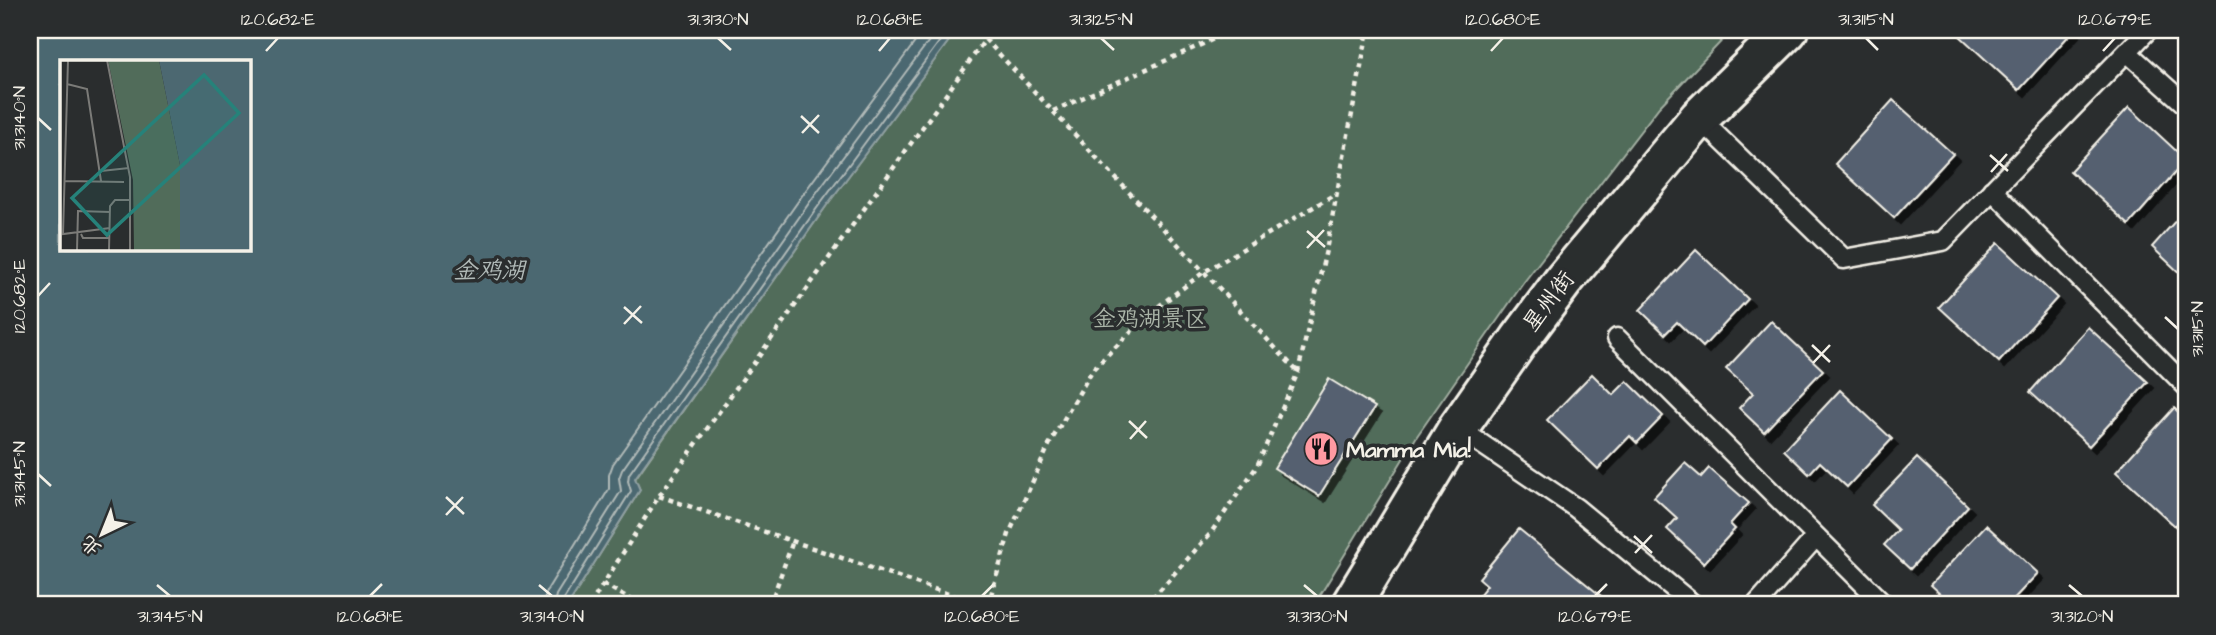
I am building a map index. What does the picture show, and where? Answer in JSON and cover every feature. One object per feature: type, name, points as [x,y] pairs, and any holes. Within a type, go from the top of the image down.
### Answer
[{"type":"street","name":"星州街","points":[[1351,605],[1458,428],[1564,280],[1699,118],[1788,30]]},
{"type":"lane","points":[[1699,118],[1844,259],[1943,241],[2148,30]]},
{"type":"lane","points":[[2127,52],[2186,105]]},
{"type":"lane","points":[[1992,190],[2186,386]]},
{"type":"lane","points":[[1617,338],[1885,605]]},
{"type":"lane","points":[[1458,428],[1576,508],[1694,605]]},
{"type":"lane","points":[[1756,605],[1815,538]]},
{"type":"path","points":[[590,605],[659,496],[992,30]]},
{"type":"path","points":[[1053,111],[1234,30]]},
{"type":"path","points":[[1146,605],[1210,534],[1257,466],[1298,372],[1337,193],[1368,30]]},
{"type":"path","points":[[985,39],[1298,372]]},
{"type":"path","points":[[988,605],[1009,534],[1024,500],[1050,443],[1093,369],[1151,312],[1204,272],[1337,193]]},
{"type":"path","points":[[659,496],[981,605]]},
{"type":"path","points":[[770,605],[793,541]]},
{"type":"path","points":[[603,584],[640,605]]},
{"type":"green space","name":"金鸡湖景区","points":[[957,30],[1732,30],[1659,107],[1524,282],[1417,436],[1314,605],[568,605],[640,490],[635,479],[827,205]]},
{"type":"water","name":"金鸡湖","points":[[30,30],[957,30],[827,205],[635,478],[640,490],[568,605],[30,605]]},
{"type":"building","points":[[1965,30],[2074,30],[2019,90],[1960,36]]},
{"type":"building","points":[[1893,100],[1953,154],[1894,218],[1835,164]]},
{"type":"building","points":[[2129,107],[2186,160],[2129,225],[2070,171]]},
{"type":"building","points":[[2186,209],[2186,279],[2152,247]]},
{"type":"building","points":[[1998,243],[2057,298],[1999,362],[1939,307]]},
{"type":"building","points":[[1696,250],[1748,299],[1703,347],[1677,322],[1665,334],[1640,310]]},
{"type":"building","points":[[1771,321],[1823,370],[1764,432],[1739,408],[1753,393],[1726,369]]},
{"type":"building","points":[[2088,327],[2148,382],[2089,446],[2030,392]]},
{"type":"building","points":[[1592,374],[1613,395],[1627,381],[1663,416],[1637,443],[1630,436],[1598,469],[1547,420]]},
{"type":"building","points":[[1329,379],[1375,407],[1319,496],[1274,468]]},
{"type":"building","points":[[1840,390],[1892,439],[1847,487],[1820,462],[1809,474],[1784,450]]},
{"type":"building","points":[[2174,408],[2186,419],[2186,514],[2175,526],[2116,472]]},
{"type":"building","points":[[1917,458],[1968,506],[1910,569],[1884,545],[1898,530],[1872,505]]},
{"type":"building","points":[[1685,463],[1701,477],[1709,468],[1749,503],[1730,524],[1735,529],[1704,563],[1667,529],[1677,518],[1654,497]]},
{"type":"building","points":[[1986,525],[2038,573],[2008,605],[1975,605],[1967,597],[1958,605],[1952,605],[1930,585]]},
{"type":"building","points":[[1519,529],[1612,605],[1471,605],[1487,585],[1479,578]]},
{"type":"place","name":"Mamma Mia!","points":[[1321,449]]}]
